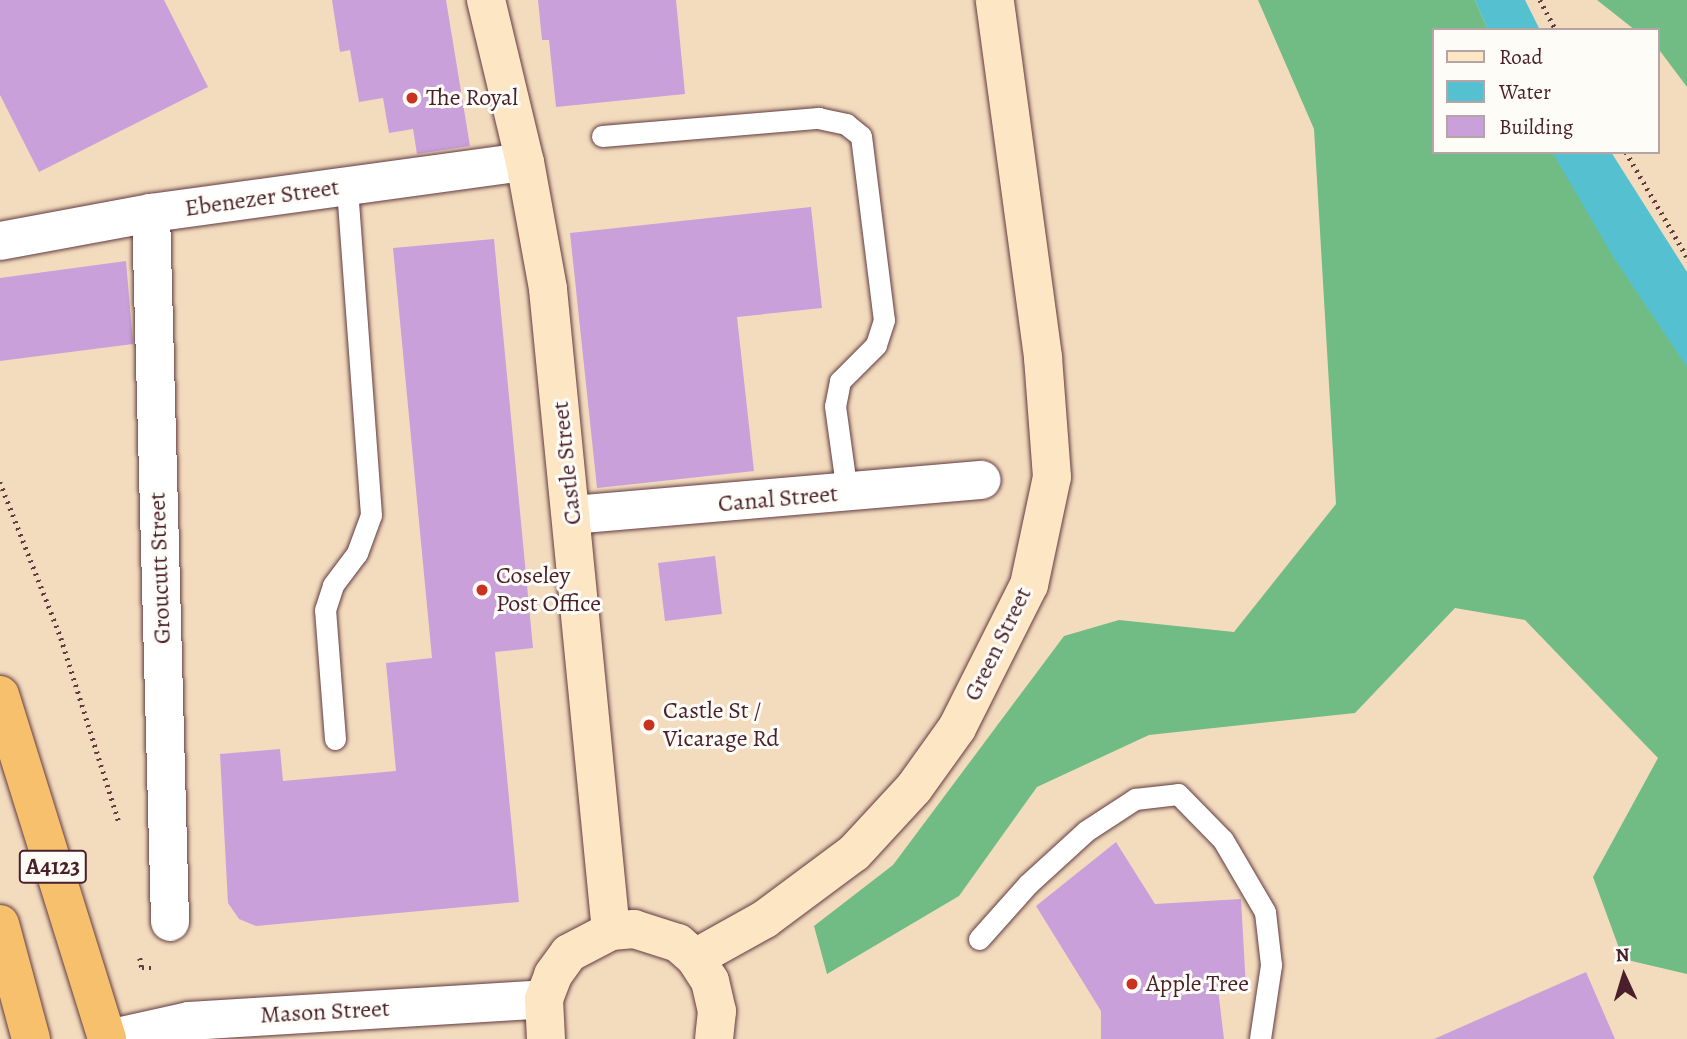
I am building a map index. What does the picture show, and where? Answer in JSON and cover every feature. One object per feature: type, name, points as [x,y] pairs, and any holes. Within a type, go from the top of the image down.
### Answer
[{"type":"highway","name":"A4123","points":[[0,695],[107,1039]]},
{"type":"highway","points":[[0,924],[31,1039]]},
{"type":"main road","name":"Castle Street","points":[[486,0],[525,162],[548,289],[611,931]]},
{"type":"main road","name":"Green Street","points":[[695,958],[765,919],[854,853],[914,788],[957,729],[1029,585],[1052,477],[1043,357],[995,0]]},
{"type":"main road","points":[[546,1039],[544,999],[553,975],[569,953],[611,931],[656,933],[695,958],[710,981],[717,1011],[714,1039]]},
{"type":"street","name":"Ebenezer Street","points":[[0,241],[151,213],[525,162]]},
{"type":"street","name":"Groucutt Street","points":[[151,213],[170,922]]},
{"type":"street","name":"Canal Street","points":[[572,515],[982,480]]},
{"type":"street","name":"Mason Street","points":[[107,1039],[189,1021],[544,999]]},
{"type":"lane","points":[[602,136],[818,118],[846,124],[861,136],[884,320],[876,345],[840,381],[835,406],[847,493]]},
{"type":"lane","points":[[335,739],[325,610],[333,585],[357,553],[371,515],[347,187]]},
{"type":"lane","points":[[979,939],[1028,884],[1086,831],[1135,800],[1178,794],[1223,840],[1265,912],[1271,965],[1260,1039]]},
{"type":"path","points":[[1540,0],[1555,28]]},
{"type":"path","points":[[1627,154],[1687,257]]},
{"type":"path","points":[[0,482],[61,638],[120,825]]},
{"type":"green space","points":[[1258,0],[1475,0],[1487,28],[1432,28],[1432,154],[1557,154],[1687,357],[1687,974],[1623,959],[1593,877],[1658,758],[1525,620],[1455,608],[1355,713],[1149,735],[1037,787],[959,896],[827,974],[814,926],[893,865],[1064,636],[1119,620],[1234,632],[1336,504],[1314,129]]},
{"type":"green space","points":[[1597,0],[1687,0],[1687,87],[1659,50],[1659,28],[1632,28]]},
{"type":"water","points":[[1475,0],[1525,0],[1539,28],[1487,28]]},
{"type":"water","points":[[1553,154],[1612,154],[1687,272],[1687,367],[1614,258]]},
{"type":"building","points":[[0,0],[164,0],[208,87],[39,172],[0,95]]},
{"type":"building","points":[[332,0],[446,0],[470,146],[417,154],[413,129],[389,133],[383,98],[359,102],[350,50],[340,52]]},
{"type":"building","points":[[538,0],[676,0],[685,94],[556,107],[549,40],[542,40]]},
{"type":"building","points":[[811,207],[822,308],[737,317],[754,471],[597,488],[570,233]]},
{"type":"building","points":[[494,239],[533,648],[495,652],[519,902],[256,926],[239,919],[228,903],[220,754],[280,749],[283,781],[396,771],[386,663],[432,658],[393,248]]},
{"type":"building","points":[[126,261],[133,344],[0,361],[0,278]]},
{"type":"building","points":[[715,556],[722,614],[665,621],[658,563]]},
{"type":"building","points":[[1116,842],[1155,904],[1241,899],[1246,988],[1218,989],[1224,1039],[1101,1039],[1101,1011],[1036,906]]},
{"type":"building","points":[[1586,972],[1615,1039],[1434,1039]]},
{"type":"place","name":"The Royal","points":[[412,98]]},
{"type":"place","name":"Coseley Post Office","points":[[482,590]]},
{"type":"place","name":"Castle St / Vicarage Rd","points":[[649,725]]},
{"type":"place","name":"Apple Tree","points":[[1132,984]]}]
